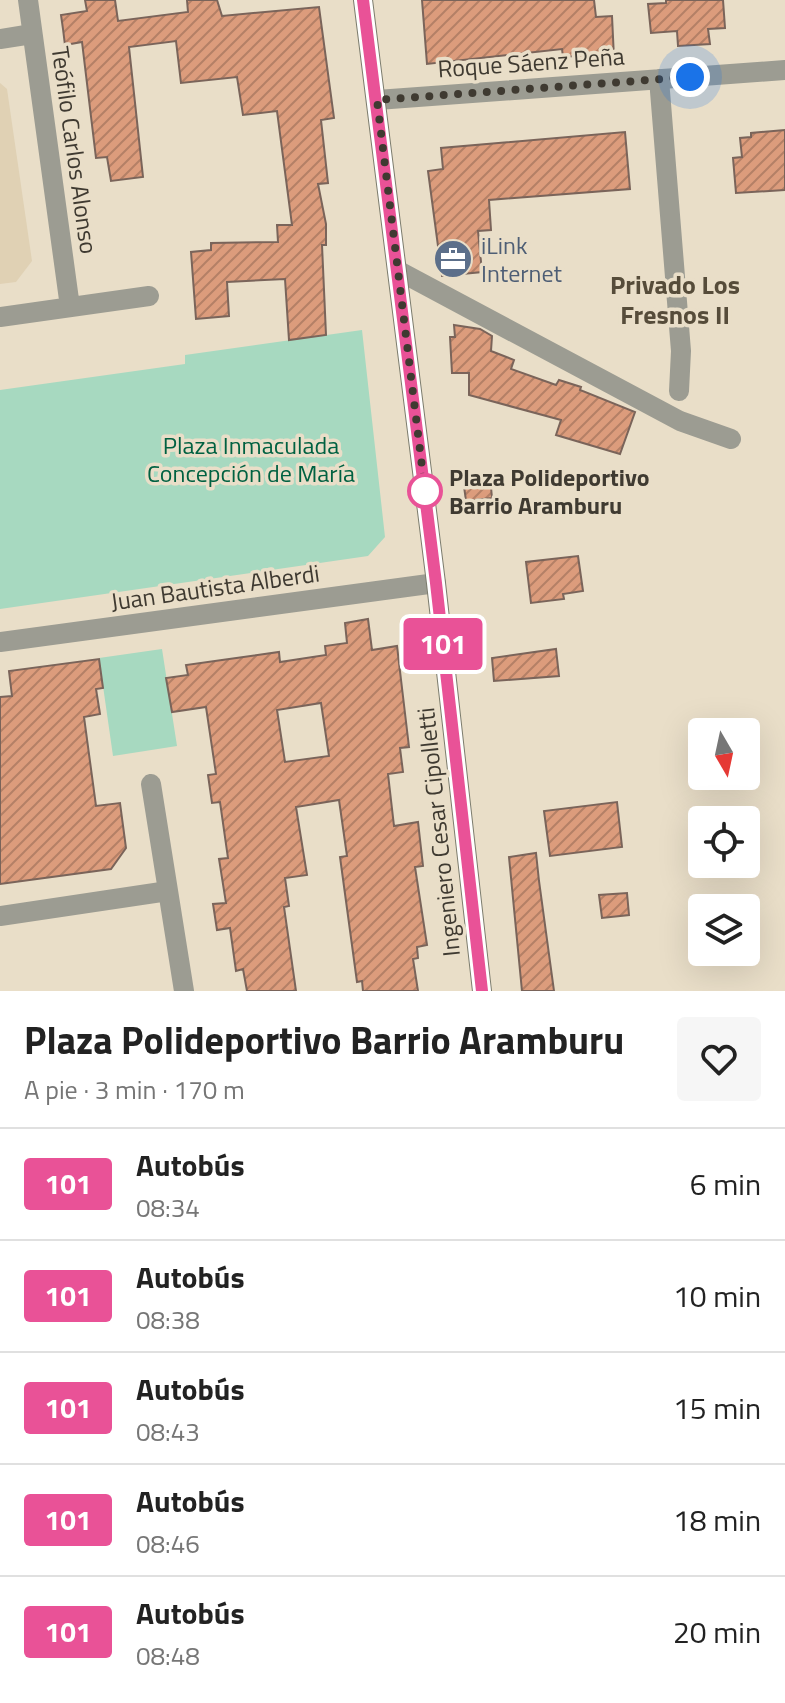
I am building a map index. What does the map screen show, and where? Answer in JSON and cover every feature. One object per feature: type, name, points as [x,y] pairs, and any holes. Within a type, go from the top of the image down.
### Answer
[{"type":"main road","name":"Ingeniero Cesar Cipolletti","points":[[363,0],[436,583],[482,991]]},
{"type":"street","name":"Teófilo Carlos Alonso","points":[[28,0],[70,307]]},
{"type":"street","points":[[0,39],[32,34]]},
{"type":"street","name":"Roque Sáenz Peña","points":[[377,100],[785,70]]},
{"type":"street","points":[[659,79],[681,351],[679,391]]},
{"type":"street","points":[[397,270],[680,421],[731,439]]},
{"type":"street","points":[[0,317],[149,296]]},
{"type":"street","name":"Juan Bautista Alberdi","points":[[0,642],[436,583]]},
{"type":"street","points":[[151,784],[184,991]]},
{"type":"street","points":[[0,916],[168,891]]},
{"type":"shaded area","points":[[0,83],[7,89],[32,261],[16,282],[0,284]]},
{"type":"green space","name":"Plaza Inmaculada Concepción de María","points":[[362,330],[385,537],[368,556],[0,609],[0,390],[185,364],[185,355]]},
{"type":"green space","points":[[162,649],[177,746],[113,756],[99,658]]},
{"type":"building","points":[[85,0],[115,0],[118,21],[188,12],[187,0],[217,0],[222,16],[319,7],[334,118],[321,120],[328,183],[318,184],[326,224],[326,245],[322,245],[326,335],[289,340],[285,279],[227,282],[229,316],[196,319],[191,252],[211,250],[211,243],[278,242],[277,225],[292,225],[277,111],[243,115],[237,77],[181,83],[176,41],[129,47],[143,177],[111,181],[107,157],[96,158],[82,42],[65,45],[61,15],[87,11]]},
{"type":"building","points":[[422,0],[594,0],[596,17],[612,16],[614,58],[576,61],[576,56],[563,57],[562,49],[427,64]]},
{"type":"building","points":[[666,0],[723,0],[725,28],[708,29],[710,44],[678,46],[677,31],[651,33],[648,4],[666,3]]},
{"type":"building","points":[[785,130],[785,190],[736,193],[733,158],[742,157],[740,138],[751,137],[751,133]]},
{"type":"building","points":[[625,132],[630,189],[489,200],[491,230],[478,231],[482,272],[442,276],[428,171],[443,169],[441,148]]},
{"type":"building","points":[[454,325],[480,329],[492,336],[491,351],[514,360],[511,369],[556,385],[559,380],[581,387],[580,390],[635,412],[620,454],[556,435],[561,420],[469,395],[469,373],[452,373],[450,337],[455,337]]},
{"type":"building","points":[[490,476],[492,498],[466,501],[463,479]]},
{"type":"building","points":[[578,556],[583,591],[563,594],[564,599],[531,603],[526,562]]},
{"type":"building","points":[[368,619],[372,650],[397,646],[409,747],[400,748],[403,772],[388,774],[394,826],[418,822],[423,866],[415,867],[427,945],[417,947],[418,958],[413,959],[418,991],[363,991],[362,981],[357,982],[340,857],[347,856],[339,800],[296,807],[307,875],[285,878],[289,906],[284,907],[296,991],[247,991],[243,969],[236,971],[230,928],[217,930],[213,904],[226,903],[219,859],[228,858],[220,802],[212,803],[208,775],[216,774],[206,707],[172,712],[166,678],[188,675],[186,665],[279,652],[280,662],[326,655],[325,646],[347,643],[345,623]],"holes":[[[321,703],[329,756],[285,762],[277,710]]]},
{"type":"building","points":[[556,649],[559,676],[494,681],[492,658]]},
{"type":"building","points":[[99,659],[103,688],[96,689],[100,714],[84,717],[96,806],[120,803],[126,848],[111,869],[0,884],[0,697],[12,696],[9,671]]},
{"type":"building","points":[[617,802],[622,847],[550,856],[544,811]]},
{"type":"building","points":[[536,853],[554,991],[522,991],[509,857]]},
{"type":"building","points":[[627,893],[629,915],[602,918],[599,895]]},
{"type":"bus line","name":"101","points":[[363,0],[436,583],[482,991]]},
{"type":"place","name":"iLink Internet","points":[[453,259]]},
{"type":"place","name":"Plaza Polideportivo Barrio Aramburu","points":[[425,491]]},
{"type":"district","name":"Privado Los Fresnos II","points":[[675,299]]},
{"type":"route","points":[[425,491],[377,100],[690,77]]}]
